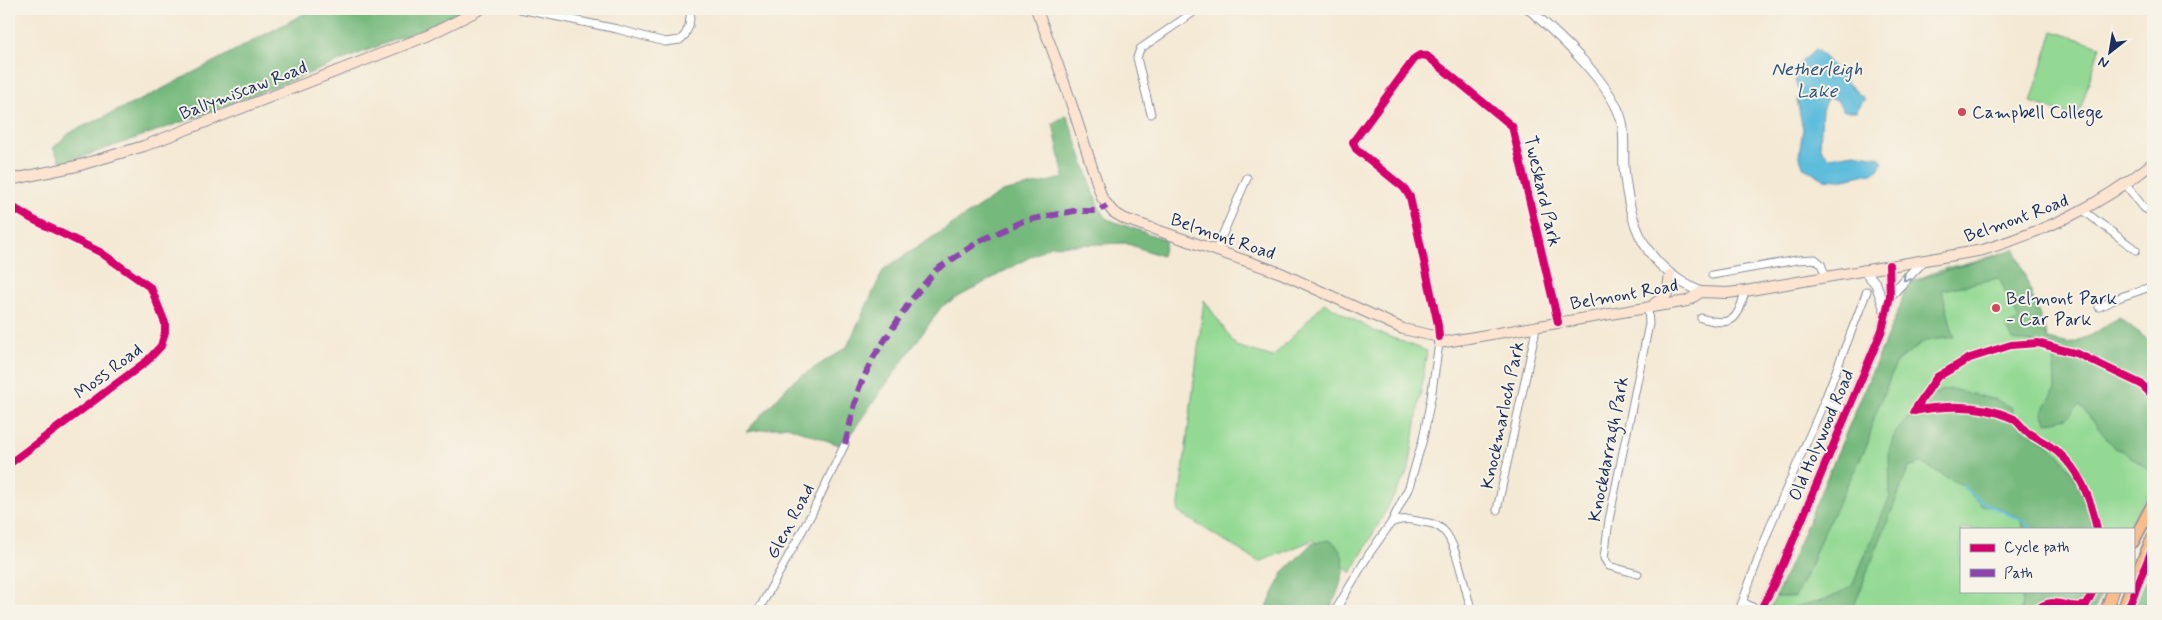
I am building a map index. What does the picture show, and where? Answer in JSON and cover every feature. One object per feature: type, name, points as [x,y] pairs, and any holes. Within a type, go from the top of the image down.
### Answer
[{"type":"highway","points":[[2134,540],[2153,504]]},
{"type":"highway","points":[[2134,581],[2153,537]]},
{"type":"highway","points":[[2106,611],[2113,592]]},
{"type":"highway","points":[[2123,611],[2130,592]]},
{"type":"main road","name":"Ballymiscaw Road","points":[[9,180],[77,166],[144,146],[428,36],[481,9]]},
{"type":"main road","name":"Belmont Road","points":[[1036,9],[1052,47],[1102,198],[1113,212],[1125,219],[1281,273],[1403,329],[1439,340],[1687,301],[1701,292],[1727,293],[1745,291],[1888,265],[1955,256],[1991,248],[2084,211],[2126,184],[2153,163]]},
{"type":"main road","points":[[1648,306],[1660,301],[1667,294],[1670,275]]},
{"type":"street","points":[[520,9],[617,29],[665,42],[674,42],[680,40],[685,35],[689,26],[691,9]]},
{"type":"street","points":[[1150,114],[1137,58],[1140,49],[1198,9]]},
{"type":"street","points":[[1529,9],[1559,36],[1587,66],[1611,100],[1622,122],[1629,204],[1636,230],[1647,251],[1670,275],[1701,292]]},
{"type":"street","name":"Tweskard Park","points":[[1439,340],[1438,325],[1410,197],[1404,188],[1356,148],[1353,142],[1415,58],[1420,55],[1427,56],[1512,126],[1558,322]]},
{"type":"street","points":[[1216,250],[1247,178]]},
{"type":"street","points":[[2126,184],[2144,208],[2153,213]]},
{"type":"street","name":"Moss Road","points":[[9,205],[32,220],[100,252],[142,280],[151,288],[156,298],[165,332],[161,346],[147,361],[9,464]]},
{"type":"street","points":[[2084,211],[2136,250]]},
{"type":"street","points":[[1712,275],[1797,260],[1815,259],[1821,264],[1826,277]]},
{"type":"street","points":[[1890,296],[1924,260]]},
{"type":"street","name":"Old Holywood Road","points":[[1743,602],[1760,611],[1778,576],[1849,411],[1886,313],[1890,296],[1888,265]]},
{"type":"street","points":[[1864,270],[1876,284],[1886,313]]},
{"type":"street","points":[[2099,307],[2118,298],[2153,286]]},
{"type":"street","points":[[1701,318],[1723,323],[1733,319],[1740,309],[1745,291]]},
{"type":"street","name":"Old Holywood Road","points":[[1739,611],[1771,524],[1824,402],[1867,291]]},
{"type":"street","name":"Knockdarragh Park","points":[[1638,574],[1609,566],[1604,558],[1611,510],[1649,324],[1648,306]]},
{"type":"street","name":"Knockmarloch Park","points":[[1497,510],[1535,334],[1534,326]]},
{"type":"street","points":[[1336,611],[1369,554],[1391,523],[1409,487],[1423,439],[1439,340]]},
{"type":"street","name":"Old Holywood Road","points":[[1824,402],[1849,411]]},
{"type":"street","name":"Glen Road","points":[[758,611],[811,515],[845,444]]},
{"type":"street","points":[[1391,523],[1402,518],[1434,524],[1445,531],[1454,547],[1472,611]]},
{"type":"green space","points":[[313,9],[466,9],[445,20],[213,111],[62,164],[53,148],[71,132],[147,97]]},
{"type":"green space","points":[[2053,31],[2100,46],[2078,117],[2031,102]]},
{"type":"green space","points":[[1067,115],[1098,205],[1107,219],[1166,240],[1162,256],[1125,243],[1050,246],[942,306],[842,446],[787,426],[746,432],[792,382],[847,347],[884,269],[1002,192],[1064,178],[1053,123]]},
{"type":"green space","points":[[2015,249],[2048,339],[2069,344],[2092,335],[2119,317],[2153,344],[2153,474],[2121,449],[2115,449],[2080,405],[2067,418],[2047,423],[2042,413],[2055,389],[2054,360],[2061,347],[2013,340],[2006,326],[2019,320],[1999,278],[1942,290],[1954,337],[1925,341],[1897,361],[1875,415],[1868,443],[1821,538],[1809,569],[1795,597],[1776,597],[1901,304],[1905,287],[1916,280]]},
{"type":"green space","points":[[2016,252],[2048,339],[2069,344],[2092,335],[2119,317],[2153,344],[2153,488],[2130,528],[1960,528],[1960,592],[2102,592],[2094,611],[1769,611],[1781,587],[1901,304],[1905,287],[1930,274],[1973,261]]},
{"type":"green space","points":[[1204,300],[1236,346],[1273,357],[1324,303],[1374,331],[1427,351],[1409,469],[1351,573],[1313,540],[1259,562],[1178,512]]},
{"type":"green space","points":[[1951,389],[1996,400],[2012,408],[2018,424],[2048,444],[2069,468],[2080,486],[2094,528],[2023,528],[2020,518],[1997,507],[1981,505],[1963,486],[1921,463],[1909,467],[1852,611],[1779,611],[1830,598],[1852,586],[1890,496],[1889,451],[1895,433],[1919,406],[1940,391]]},
{"type":"green space","points":[[1329,540],[1337,546],[1342,554],[1344,563],[1341,583],[1329,611],[1265,611],[1284,571],[1311,544]]},
{"type":"green space","points":[[2153,565],[2153,611],[2133,611]]},
{"type":"green space","points":[[2019,592],[2102,592],[2094,611],[2021,611],[2022,599]]},
{"type":"water","name":"Netherleigh Lake","points":[[1816,49],[1852,88],[1865,99],[1856,111],[1844,111],[1836,99],[1827,98],[1822,110],[1820,147],[1830,157],[1854,153],[1879,157],[1883,162],[1876,172],[1839,180],[1824,179],[1804,168],[1799,155],[1803,129],[1797,100],[1800,94],[1794,77],[1799,64]]},
{"type":"waterway","points":[[354,15],[365,9]]},
{"type":"waterway","points":[[1963,486],[1980,501],[2022,520],[2031,528]]},
{"type":"marked path","points":[[845,444],[859,388],[873,358],[911,300],[936,270],[980,241],[1023,221],[1074,211],[1097,211],[1107,206]]},
{"type":"cycle path","points":[[1439,337],[1410,197],[1404,188],[1356,149],[1353,142],[1415,58],[1420,55],[1427,56],[1512,126],[1558,322]]},
{"type":"cycle path","points":[[9,205],[32,219],[100,252],[151,288],[165,323],[165,332],[161,346],[147,361],[9,464]]},
{"type":"cycle path","points":[[1760,611],[1778,576],[1882,330],[1890,296],[1889,265]]},
{"type":"cycle path","points":[[1914,411],[1937,377],[1970,358],[2011,345],[2038,343],[2078,354],[2141,384],[2153,396]]},
{"type":"cycle path","points":[[1914,411],[1951,407],[1976,408],[2000,413],[2014,419],[2026,431],[2051,447],[2069,463],[2082,483],[2097,528]]},
{"type":"cycle path","points":[[2127,611],[2153,547]]},
{"type":"cycle path","points":[[2036,611],[2048,603],[2079,607],[2086,605],[2092,592]]},
{"type":"place","name":"Campbell College","points":[[1962,112]]},
{"type":"place","name":"Belmont Park - Car Park","points":[[1996,308]]}]
